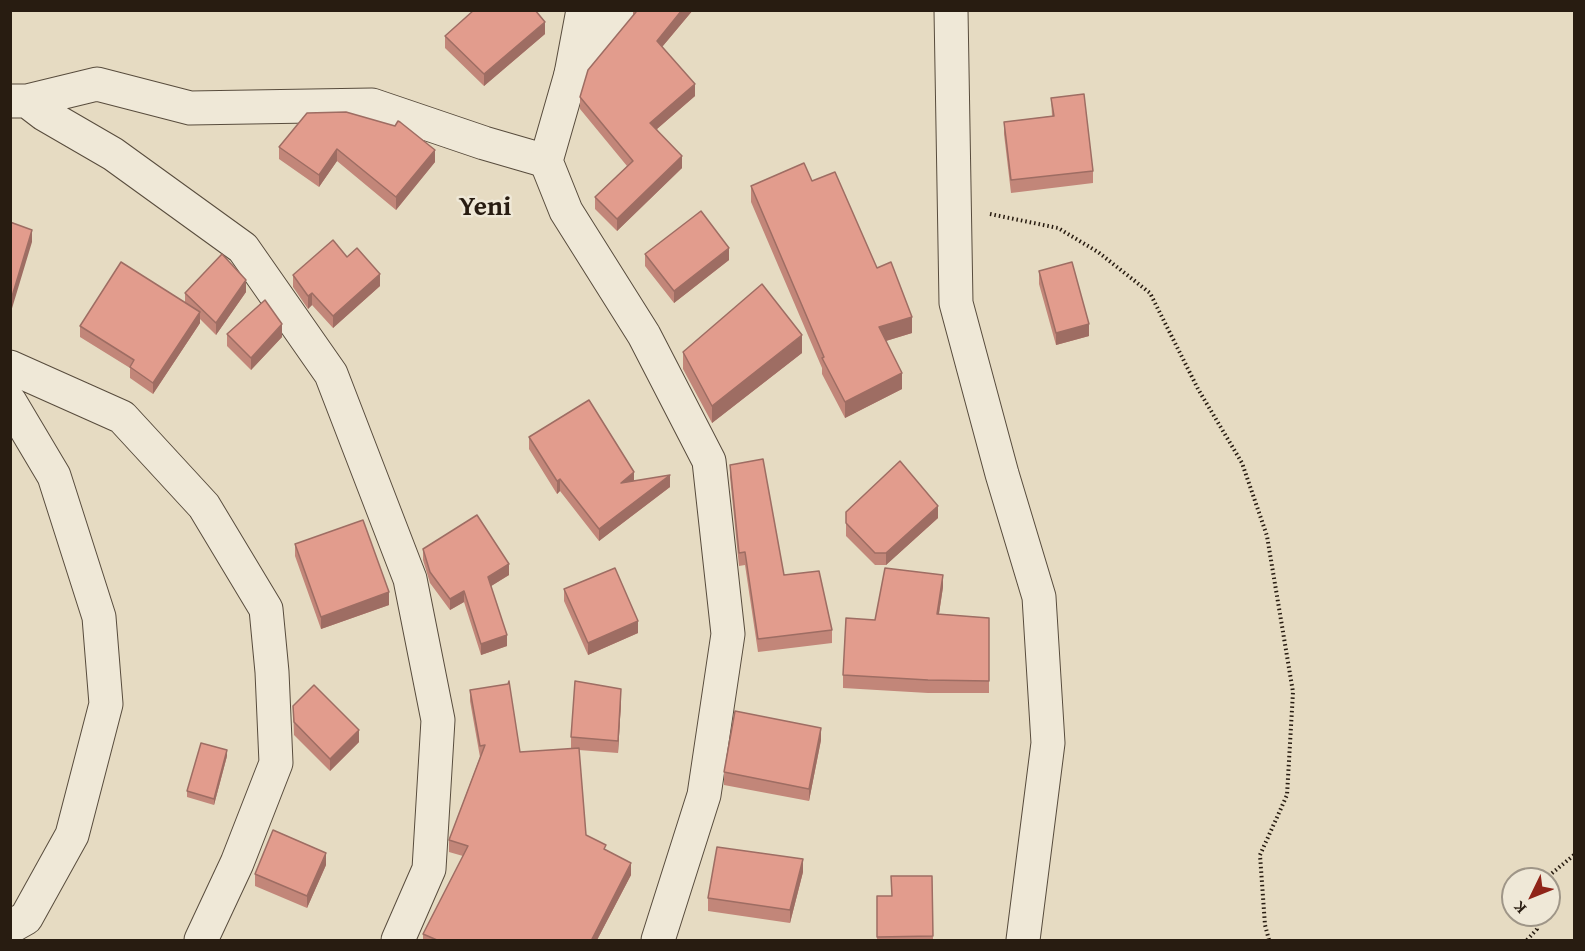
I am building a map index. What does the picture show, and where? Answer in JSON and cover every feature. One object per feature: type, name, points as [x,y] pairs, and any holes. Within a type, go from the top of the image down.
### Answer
[{"type":"street","points":[[583,10],[571,74],[546,161],[566,211],[644,335],[709,461],[728,634],[704,795],[658,940]]},
{"type":"street","points":[[571,74],[619,10]]},
{"type":"street","points":[[951,10],[956,303],[1002,474],[1039,597],[1048,744],[1023,940]]},
{"type":"street","points":[[19,101],[97,84],[190,108],[372,105],[484,143],[546,161]]},
{"type":"street","points":[[19,101],[113,154],[243,248],[331,374],[410,579],[438,720],[429,869],[398,940]]},
{"type":"street","points":[[10,367],[122,417],[204,506],[267,609],[276,763],[237,863],[201,940]]},
{"type":"street","points":[[10,402],[54,476],[99,617],[106,704],[72,835],[26,918],[10,927]]},
{"type":"path","points":[[955,207],[1058,228],[1098,252],[1150,293],[1198,389],[1242,463],[1267,536],[1293,692],[1287,795],[1260,855],[1265,925],[1269,940]]},
{"type":"path","points":[[1560,867],[1575,855]]},
{"type":"path","points":[[1527,940],[1537,927]]},
{"type":"building","points":[[474,10],[535,10],[545,22],[484,74],[445,36]]},
{"type":"building","points":[[634,10],[682,10],[657,41],[695,84],[650,123],[682,156],[617,219],[595,197],[633,161],[580,97],[588,70],[636,12]]},
{"type":"building","points":[[1084,94],[1093,171],[1011,180],[1004,122],[1054,116],[1051,98]]},
{"type":"building","points":[[346,112],[395,126],[398,121],[435,150],[396,197],[337,149],[319,175],[279,147],[307,113]]},
{"type":"building","points":[[804,163],[812,181],[835,172],[877,268],[891,262],[912,317],[879,327],[902,373],[845,402],[822,358],[824,357],[751,186]]},
{"type":"building","points":[[701,211],[729,248],[674,291],[645,254]]},
{"type":"building","points":[[10,222],[32,230],[10,303]]},
{"type":"building","points":[[333,240],[347,257],[357,248],[380,274],[333,316],[312,293],[308,296],[293,275]]},
{"type":"building","points":[[222,254],[246,280],[216,323],[185,293]]},
{"type":"building","points":[[121,262],[200,312],[153,383],[130,367],[134,360],[80,326]]},
{"type":"building","points":[[1072,262],[1089,324],[1056,333],[1039,271]]},
{"type":"building","points":[[762,284],[802,335],[712,406],[683,352]]},
{"type":"building","points":[[265,300],[282,324],[251,358],[227,334]]},
{"type":"building","points":[[589,400],[634,472],[621,483],[670,475],[599,529],[560,479],[557,481],[529,437]]},
{"type":"building","points":[[763,459],[784,575],[819,571],[832,630],[758,639],[745,552],[739,553],[730,465]]},
{"type":"building","points":[[900,461],[938,506],[886,553],[875,553],[846,523],[846,512]]},
{"type":"building","points":[[477,515],[509,564],[488,577],[507,635],[481,644],[464,591],[450,599],[430,572],[423,549]]},
{"type":"building","points":[[363,520],[389,592],[321,617],[295,544]]},
{"type":"building","points":[[615,568],[638,621],[588,643],[564,589]]},
{"type":"building","points":[[885,568],[943,575],[937,614],[989,618],[989,681],[843,675],[846,618],[875,620]]},
{"type":"building","points":[[509,681],[520,752],[579,748],[586,835],[606,845],[604,849],[631,863],[592,939],[598,940],[437,940],[423,934],[468,846],[449,840],[485,745],[480,746],[470,690],[508,684]]},
{"type":"building","points":[[575,681],[621,689],[618,741],[571,737]]},
{"type":"building","points":[[314,685],[359,730],[330,759],[294,722],[293,706]]},
{"type":"building","points":[[735,711],[821,728],[809,789],[724,772]]},
{"type":"building","points":[[201,743],[227,750],[214,799],[187,791]]},
{"type":"building","points":[[273,830],[326,853],[307,896],[255,874]]},
{"type":"building","points":[[717,847],[803,859],[790,910],[708,898]]},
{"type":"building","points":[[891,876],[932,876],[933,936],[877,937],[877,896],[892,896]]},
{"type":"district","name":"Yeni","points":[[485,208]]}]
